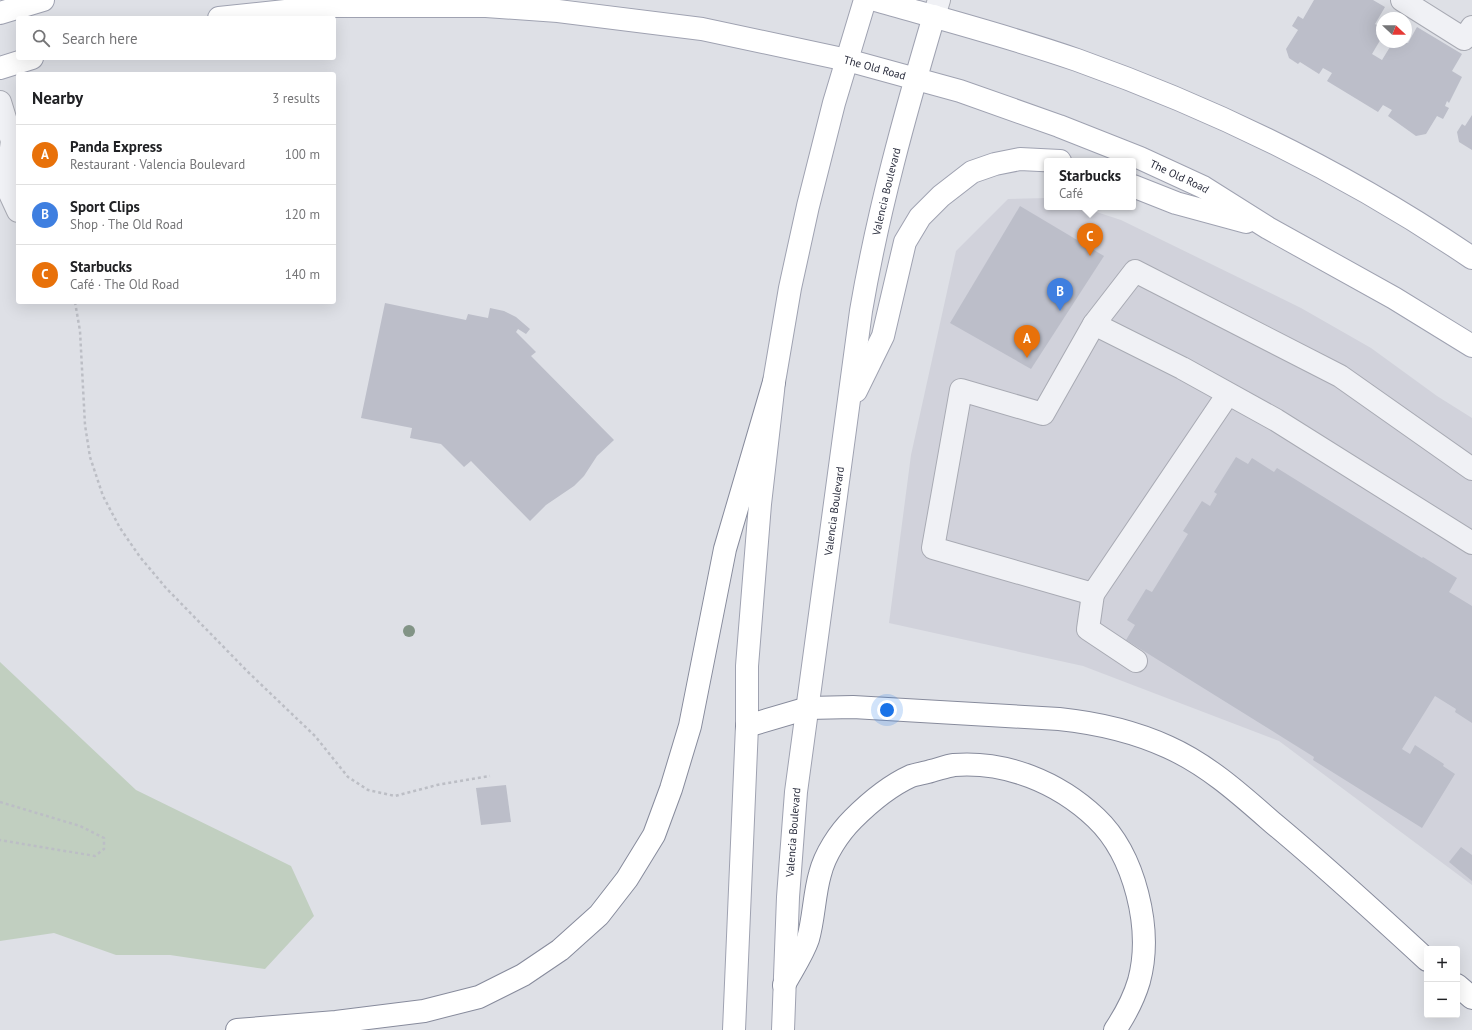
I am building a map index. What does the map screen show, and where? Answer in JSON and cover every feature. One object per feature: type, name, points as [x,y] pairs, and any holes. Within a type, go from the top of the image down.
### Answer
[{"type":"main road","points":[[0,13],[43,0]]},
{"type":"main road","points":[[734,1030],[747,726],[747,666],[752,581],[774,382],[790,288],[808,206],[847,60],[865,0]]},
{"type":"main road","points":[[875,0],[936,8],[1140,83],[1228,122],[1312,162],[1400,212],[1472,258]]},
{"type":"main road","name":"The Old Road","points":[[238,16],[332,6],[493,6],[566,12],[702,29],[847,60],[916,78],[960,91],[1059,126],[1140,158],[1203,187],[1268,228],[1394,298],[1472,346]]},
{"type":"main road","name":"Valencia Boulevard","points":[[783,1030],[784,984],[796,792],[861,311],[871,251],[900,133],[936,8]]},
{"type":"main road","points":[[0,68],[26,60]]},
{"type":"main road","points":[[848,408],[883,336],[905,242],[920,217],[941,196],[972,172],[995,164],[1020,159],[1044,160]]},
{"type":"main road","points":[[1136,187],[1176,203],[1268,228]]},
{"type":"main road","points":[[237,1030],[336,1022],[424,1011],[479,997],[523,976],[560,950],[599,915],[627,879],[654,835],[671,789],[690,726],[725,549],[774,382]]},
{"type":"main road","points":[[747,726],[808,708],[853,707],[1059,719],[1098,725],[1135,734],[1168,747],[1213,772],[1320,863],[1424,957]]},
{"type":"main road","points":[[784,984],[808,939],[820,873],[834,842],[852,819],[879,795],[912,776],[953,765],[983,765],[1013,770],[1045,782],[1070,797],[1096,818],[1115,843],[1133,878],[1142,917],[1144,948],[1139,981],[1127,1012],[1115,1030]]},
{"type":"main road","points":[[1460,988],[1472,998]]},
{"type":"lane","points":[[1402,0],[1464,40],[1472,27]]},
{"type":"lane","points":[[0,102],[15,144],[6,185],[16,206]]},
{"type":"lane","points":[[1093,594],[932,548],[961,390],[1043,414],[1094,324],[1135,271],[1340,376],[1472,469]]},
{"type":"lane","points":[[1094,324],[1182,368],[1276,420],[1472,543]]},
{"type":"lane","points":[[1136,661],[1088,629],[1093,594],[1228,394]]},
{"type":"path","points":[[75,304],[80,332],[85,425],[90,457],[103,496],[120,528],[140,557],[166,588],[248,672],[315,736],[348,777],[368,790],[395,796],[437,785],[490,776]]},
{"type":"path","points":[[0,802],[80,826],[104,838],[104,849],[95,856],[0,840]]},
{"type":"shaded area","points":[[1044,198],[1044,210],[1090,210],[1121,220],[1301,308],[1371,348],[1437,396],[1472,418],[1472,885],[1279,741],[1083,666],[889,623],[911,455],[956,251],[1008,199]]},
{"type":"green space","points":[[0,662],[136,790],[291,866],[314,916],[265,969],[170,955],[116,955],[54,933],[0,941]]},
{"type":"building","points":[[1314,0],[1373,0],[1385,7],[1382,12],[1376,12],[1376,47],[1372,54],[1382,60],[1389,48],[1412,48],[1412,36],[1417,27],[1462,54],[1452,71],[1462,77],[1449,103],[1447,101],[1445,106],[1449,108],[1443,119],[1437,116],[1426,134],[1416,136],[1388,116],[1392,110],[1383,105],[1378,112],[1327,81],[1332,73],[1323,68],[1319,74],[1300,62],[1298,64],[1289,58],[1286,49],[1298,30],[1292,26],[1298,16],[1303,19]]},
{"type":"building","points":[[1472,115],[1472,150],[1459,142],[1457,132],[1462,124],[1465,126]]},
{"type":"building","points":[[1020,206],[1104,256],[1031,369],[950,323]]},
{"type":"building","points":[[385,303],[466,320],[468,314],[488,318],[490,308],[504,311],[516,317],[530,329],[526,334],[518,329],[516,332],[536,352],[531,356],[614,440],[597,456],[584,476],[574,486],[546,505],[530,521],[471,461],[464,467],[441,444],[410,438],[412,428],[361,418]]},
{"type":"building","points":[[1236,457],[1248,464],[1252,458],[1274,472],[1277,468],[1457,578],[1449,592],[1472,606],[1472,723],[1455,712],[1456,709],[1435,696],[1402,749],[1410,754],[1415,745],[1444,764],[1443,766],[1455,774],[1422,828],[1313,760],[1314,757],[1126,640],[1135,625],[1127,620],[1146,589],[1152,592],[1188,534],[1183,531],[1202,501],[1210,506],[1217,494],[1214,492]]},
{"type":"building","points":[[506,785],[511,822],[481,825],[476,788]]},
{"type":"building","points":[[1461,847],[1472,855],[1472,881],[1449,862]]},
{"type":"place","name":"Starbucks","points":[[1090,256]]},
{"type":"place","name":"Sport Clips","points":[[1060,311]]},
{"type":"place","name":"Panda Express","points":[[1027,358]]}]
